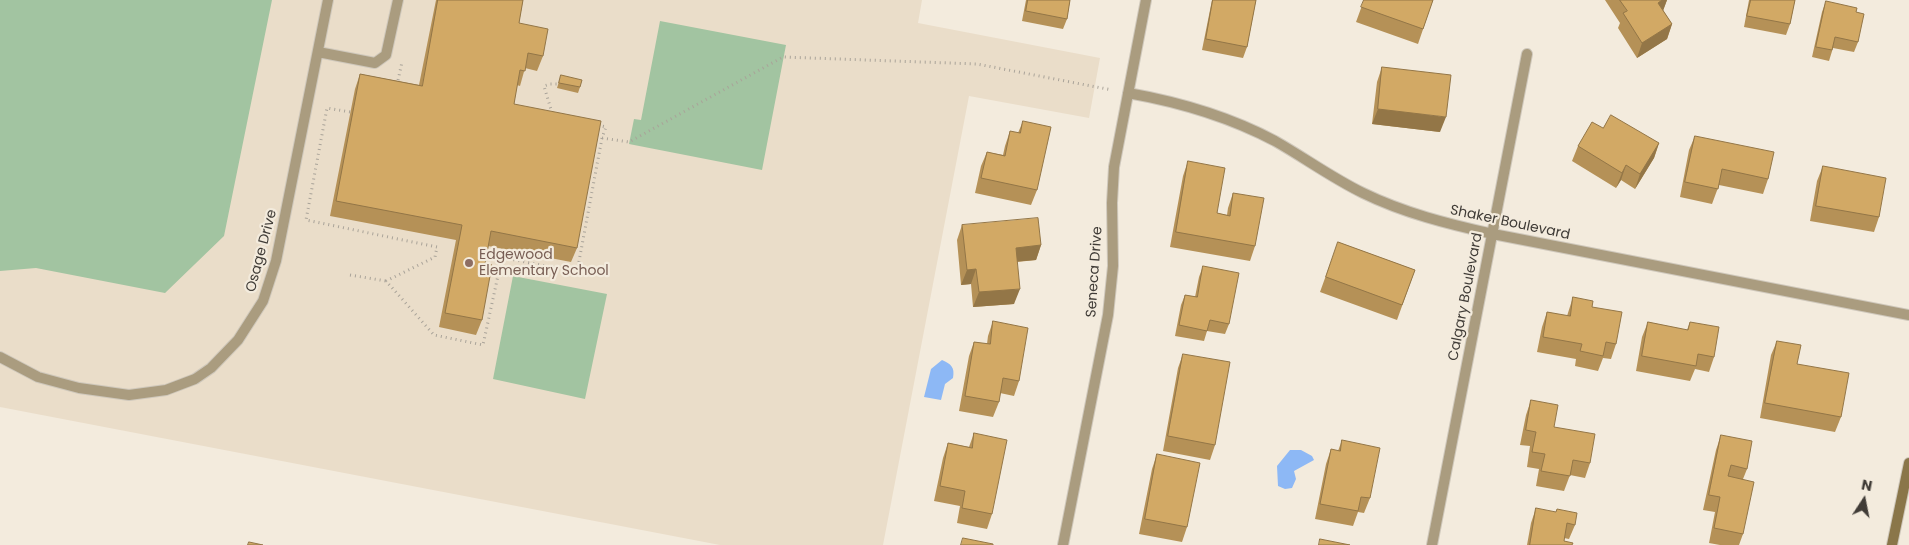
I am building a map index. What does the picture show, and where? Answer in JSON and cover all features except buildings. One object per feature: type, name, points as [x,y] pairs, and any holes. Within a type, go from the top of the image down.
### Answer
[{"type":"street","name":"Osage Drive","points":[[0,356],[38,377],[79,388],[129,395],[166,390],[195,379],[221,359],[238,340],[263,301],[273,269],[282,237],[328,0]]},
{"type":"street","points":[[318,52],[375,63],[386,55],[398,0]]},
{"type":"street","name":"Seneca Drive","points":[[1063,545],[1108,315],[1112,266],[1114,167],[1146,0]]},
{"type":"street","name":"Calgary Boulevard","points":[[1432,545],[1527,54]]},
{"type":"street","name":"Shaker Boulevard","points":[[1128,93],[1160,99],[1222,117],[1274,141],[1330,176],[1372,197],[1428,219],[1492,234],[1909,315]]},
{"type":"street","points":[[1892,545],[1909,463]]},
{"type":"path","points":[[602,138],[629,142],[783,57],[977,64],[1128,93]]},
{"type":"path","points":[[545,115],[553,116],[544,86],[558,84]]},
{"type":"path","points":[[389,87],[397,88]]},
{"type":"path","points":[[350,112],[327,108],[306,220],[437,247],[435,257],[386,281],[350,275]]},
{"type":"path","points":[[484,254],[577,272],[602,138],[606,127],[589,123]]},
{"type":"path","points":[[386,281],[434,335],[483,346],[502,257]]},
{"type":"shaded area","name":"Edgewood Elementary School","points":[[0,0],[922,0],[918,23],[1100,58],[1089,118],[969,96],[883,545],[720,545],[0,407]]},
{"type":"green space","points":[[0,0],[272,0],[224,236],[165,293],[36,268],[0,271]]},
{"type":"green space","points":[[660,21],[786,45],[762,170],[629,144],[634,119],[641,120]]},
{"type":"green space","points":[[513,276],[607,294],[585,399],[493,379]]},
{"type":"water","points":[[942,360],[952,366],[953,378],[945,384],[941,400],[924,397],[931,369]]},
{"type":"water","points":[[1290,450],[1301,450],[1312,456],[1314,460],[1294,471],[1296,479],[1292,488],[1285,489],[1278,486],[1277,466]]},
{"type":"place","name":"Edgewood Elementary School","points":[[469,263]]}]
